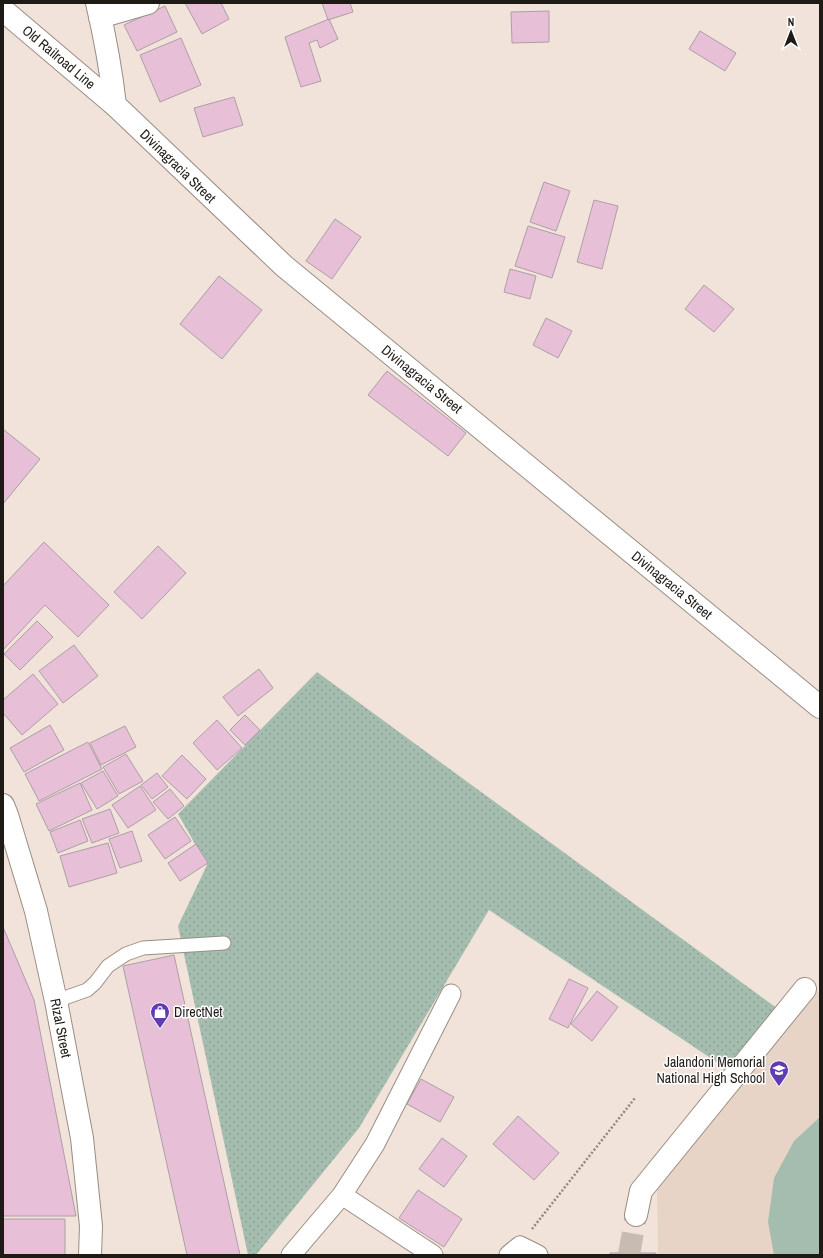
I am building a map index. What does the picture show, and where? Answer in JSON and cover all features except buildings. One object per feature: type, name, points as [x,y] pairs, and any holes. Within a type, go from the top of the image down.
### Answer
[{"type":"street","points":[[115,105],[112,74],[98,10],[148,3]]},
{"type":"street","name":"Old Railroad Line","points":[[3,10],[115,105]]},
{"type":"street","name":"Divinagracia Street","points":[[115,105],[284,266],[820,707]]},
{"type":"street","name":"Rizal Street","points":[[4,813],[36,911],[56,1001],[82,1138],[91,1226],[90,1255]]},
{"type":"street","points":[[636,1215],[641,1191],[805,989]]},
{"type":"street","points":[[291,1255],[342,1195],[375,1144],[450,994]]},
{"type":"street","points":[[342,1195],[434,1255]]},
{"type":"street","points":[[515,1250],[538,1255]]},
{"type":"lane","points":[[56,1001],[86,990],[96,983],[108,966],[126,954],[143,948],[224,943]]},
{"type":"path","points":[[515,1250],[636,1098]]},
{"type":"shaded area","name":"Jalandoni Memorial National High School","points":[[820,989],[820,1255],[658,1255],[657,1186]]},
{"type":"green space","points":[[317,672],[778,1009],[727,1069],[489,910],[359,1128],[256,1255],[248,1255],[178,926],[207,865],[178,814]]},
{"type":"green space","points":[[820,1117],[820,1255],[774,1255],[768,1222],[774,1178],[794,1141]]},
{"type":"tunnel","points":[[629,1255],[636,1215]]},
{"type":"place","name":"DirectNet","points":[[160,1029]]},
{"type":"place","name":"Jalandoni Memorial National High School","points":[[779,1087]]}]
